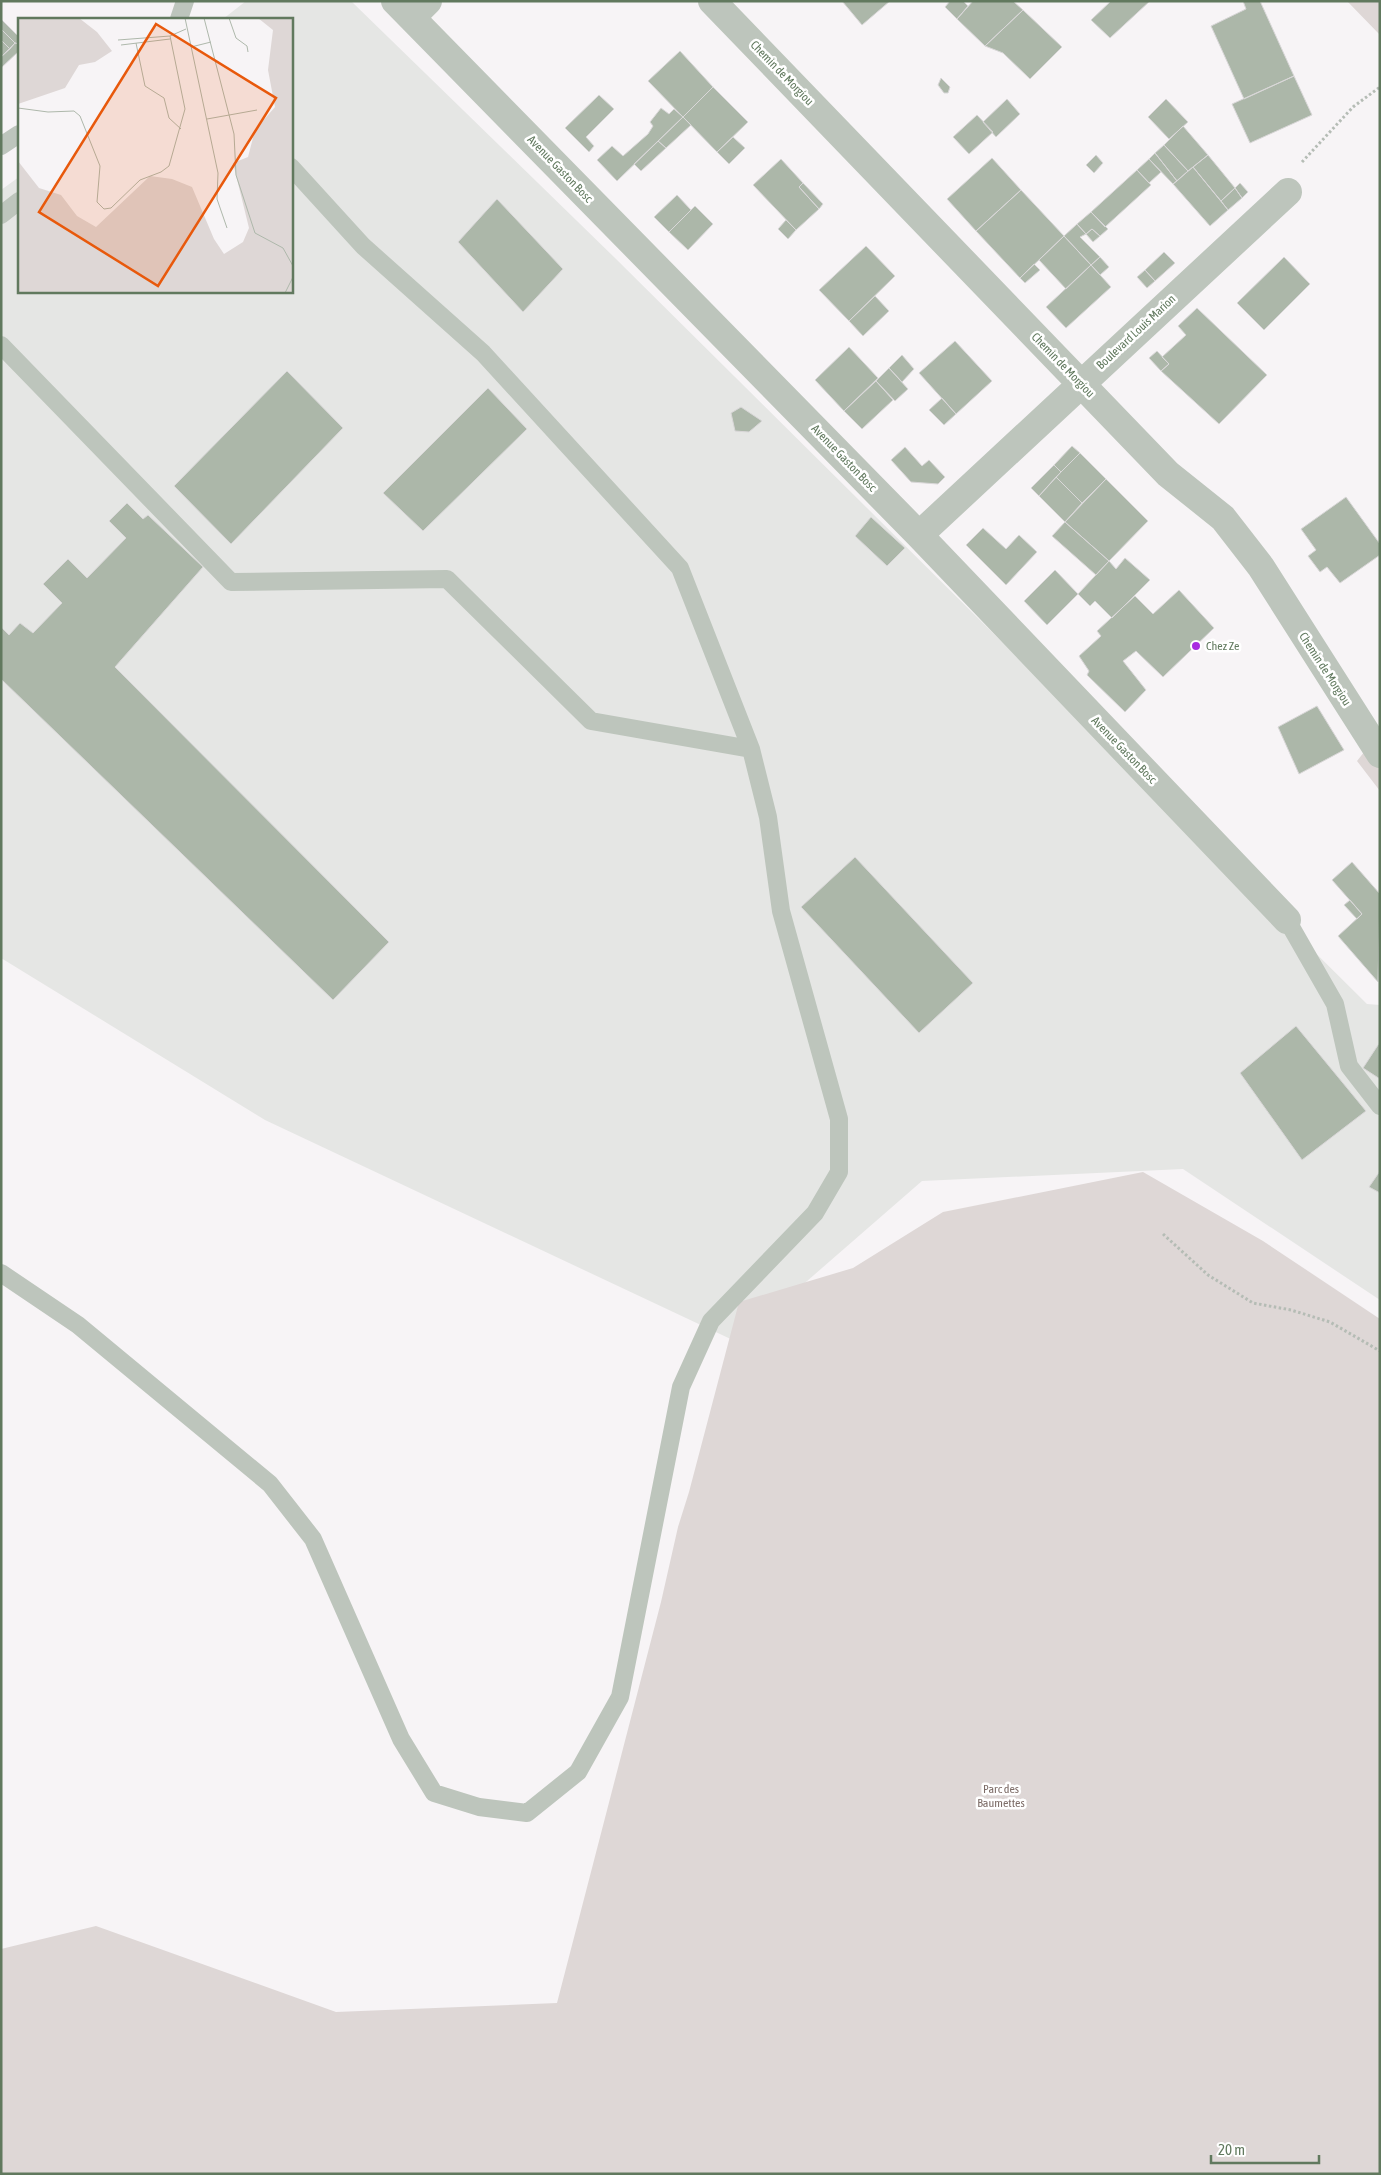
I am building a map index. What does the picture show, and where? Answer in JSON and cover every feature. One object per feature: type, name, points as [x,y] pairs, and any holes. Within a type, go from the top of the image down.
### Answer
[{"type":"street","name":"Chemin de Morgiou","points":[[712,1],[1168,474],[1223,518],[1261,567],[1380,754]]},
{"type":"street","name":"Avenue Gaston Bosc","points":[[412,7],[1287,920]]},
{"type":"street","name":"Boulevard Louis Marion","points":[[919,535],[1288,192]]},
{"type":"lane","points":[[179,18],[185,1]]},
{"type":"lane","points":[[1,146],[18,135]]},
{"type":"lane","points":[[1,1272],[78,1325],[270,1484],[313,1539],[401,1740],[434,1793],[480,1807],[527,1813],[578,1772],[620,1698],[681,1387],[711,1322],[815,1213],[839,1172],[839,1119],[781,911],[768,817],[751,749],[680,568],[483,352],[363,246],[292,168]]},
{"type":"lane","points":[[1,215],[18,202]]},
{"type":"lane","points":[[1,345],[231,582],[447,579],[591,721],[751,749]]},
{"type":"lane","points":[[1287,920],[1335,1004],[1349,1066],[1380,1106]]},
{"type":"path","points":[[1288,192],[1297,168],[1353,107],[1380,87]]},
{"type":"path","points":[[1163,1234],[1208,1275],[1253,1303],[1291,1310],[1330,1322],[1380,1351]]},
{"type":"shaded area","points":[[246,1],[351,1],[615,258],[1367,1004],[1380,1005],[1380,1300],[1183,1169],[922,1181],[737,1342],[265,1120],[1,958],[1,190],[18,178],[18,292],[292,292],[292,18],[224,18]]},
{"type":"green space","points":[[1347,1],[1380,1],[1380,35]]},
{"type":"green space","points":[[1380,732],[1380,791],[1357,761]]},
{"type":"green space","name":"Parc des Baumettes","points":[[1143,1172],[1263,1241],[1380,1319],[1380,2174],[1,2174],[1,1949],[96,1926],[336,2012],[557,2003],[661,1602],[678,1527],[739,1302],[853,1268],[943,1212]]},
{"type":"building","points":[[842,1],[890,1],[862,25]]},
{"type":"building","points":[[950,1],[963,1],[968,6],[957,19],[945,7]]},
{"type":"building","points":[[973,1],[1013,1],[1023,10],[985,46],[957,19]]},
{"type":"building","points":[[1111,1],[1150,1],[1110,38],[1091,20]]},
{"type":"building","points":[[1243,1],[1260,1],[1294,76],[1244,99],[1211,26],[1246,9]]},
{"type":"building","points":[[1023,10],[1062,47],[1030,79],[1003,53],[985,46]]},
{"type":"building","points":[[1,19],[18,36],[18,44],[15,43],[1,29]]},
{"type":"building","points":[[1,29],[15,43],[10,49],[1,40]]},
{"type":"building","points":[[1,40],[10,49],[1,57]]},
{"type":"building","points":[[15,43],[18,44],[18,52],[1,68],[1,57]]},
{"type":"building","points":[[680,51],[713,87],[683,117],[648,81]]},
{"type":"building","points":[[1294,76],[1312,115],[1250,143],[1232,104]]},
{"type":"building","points":[[941,78],[950,87],[948,93],[944,93],[938,85]]},
{"type":"building","points":[[713,87],[748,122],[717,152],[683,117]]},
{"type":"building","points":[[599,95],[614,109],[586,137],[594,146],[589,152],[565,128]]},
{"type":"building","points":[[1007,99],[1020,114],[996,137],[983,122]]},
{"type":"building","points":[[1166,99],[1188,122],[1169,139],[1148,117]]},
{"type":"building","points":[[661,108],[669,114],[674,109],[683,117],[617,181],[597,160],[612,146],[623,156],[648,134],[653,126],[650,122]]},
{"type":"building","points":[[977,115],[993,132],[969,154],[953,137]]},
{"type":"building","points":[[683,117],[691,125],[666,148],[658,141]]},
{"type":"building","points":[[1183,126],[1208,155],[1188,171],[1164,145]]},
{"type":"building","points":[[733,137],[745,148],[729,164],[717,152]]},
{"type":"building","points":[[658,141],[666,148],[641,171],[634,164]]},
{"type":"building","points":[[1164,145],[1188,171],[1177,181],[1155,153]]},
{"type":"building","points":[[1155,153],[1177,181],[1173,184],[1149,159]]},
{"type":"building","points":[[1096,155],[1103,163],[1094,173],[1086,165]]},
{"type":"building","points":[[1208,155],[1235,188],[1221,201],[1193,167]]},
{"type":"building","points":[[992,158],[1021,190],[976,231],[947,199]]},
{"type":"building","points":[[781,159],[803,183],[799,187],[819,209],[796,230],[753,185]]},
{"type":"building","points":[[1149,159],[1161,172],[1149,183],[1137,170]]},
{"type":"building","points":[[1193,167],[1228,210],[1210,226],[1173,184]]},
{"type":"building","points":[[1137,170],[1151,185],[1105,227],[1091,212]]},
{"type":"building","points":[[803,183],[823,204],[819,209],[799,187]]},
{"type":"building","points":[[1240,183],[1248,192],[1242,198],[1235,188]]},
{"type":"building","points":[[1235,188],[1242,198],[1228,210],[1221,201]]},
{"type":"building","points":[[1021,190],[1064,236],[1020,278],[976,231]]},
{"type":"building","points":[[677,195],[691,210],[669,232],[654,217]]},
{"type":"building","points":[[497,199],[563,269],[523,312],[458,242]]},
{"type":"building","points":[[695,206],[713,224],[688,250],[669,232]]},
{"type":"building","points":[[1091,212],[1108,229],[1100,236],[1092,229],[1086,234],[1077,224]]},
{"type":"building","points":[[786,220],[796,230],[788,239],[778,229]]},
{"type":"building","points":[[1077,224],[1086,234],[1080,237],[1100,257],[1091,265],[1064,236]]},
{"type":"building","points":[[1092,229],[1100,236],[1093,242],[1086,234]]},
{"type":"building","points":[[1064,236],[1091,265],[1066,289],[1039,260]]},
{"type":"building","points":[[866,246],[895,276],[849,321],[819,290]]},
{"type":"building","points":[[1164,252],[1175,263],[1155,281],[1145,270]]},
{"type":"building","points":[[1100,257],[1109,267],[1100,275],[1091,265]]},
{"type":"building","points":[[1284,257],[1310,284],[1264,330],[1237,303]]},
{"type":"building","points":[[1034,264],[1040,270],[1025,283],[1020,278]]},
{"type":"building","points":[[1091,265],[1111,287],[1066,328],[1046,307]]},
{"type":"building","points":[[1145,270],[1155,281],[1147,288],[1137,277]]},
{"type":"building","points":[[875,296],[889,311],[863,336],[849,321]]},
{"type":"building","points":[[1197,308],[1267,375],[1219,424],[1161,371],[1169,364],[1162,357],[1186,335],[1178,326]]},
{"type":"building","points":[[955,341],[992,381],[956,414],[919,373]]},
{"type":"building","points":[[849,347],[878,378],[844,411],[815,380]]},
{"type":"building","points":[[1157,351],[1169,364],[1161,371],[1149,358]]},
{"type":"building","points":[[902,355],[914,369],[902,382],[889,368]]},
{"type":"building","points":[[889,368],[908,389],[895,401],[876,381]]},
{"type":"building","points":[[287,371],[343,428],[231,544],[174,486]]},
{"type":"building","points":[[876,381],[893,400],[862,429],[844,411]]},
{"type":"building","points":[[488,388],[527,429],[423,531],[383,493]]},
{"type":"building","points":[[942,398],[956,414],[944,425],[929,410]]},
{"type":"building","points":[[741,407],[762,421],[749,432],[735,431],[731,413]]},
{"type":"building","points":[[1072,446],[1080,453],[1061,472],[1054,465]]},
{"type":"building","points":[[905,447],[922,466],[929,460],[945,477],[938,484],[911,482],[891,460]]},
{"type":"building","points":[[1080,453],[1106,479],[1082,503],[1056,477]]},
{"type":"building","points":[[1054,465],[1061,472],[1039,496],[1031,488]]},
{"type":"building","points":[[1056,477],[1082,503],[1065,522],[1039,496]]},
{"type":"building","points":[[1106,479],[1148,521],[1109,561],[1065,522]]},
{"type":"building","points":[[1346,497],[1380,544],[1380,555],[1340,583],[1327,567],[1320,572],[1308,556],[1316,550],[1301,529]]},
{"type":"building","points":[[127,503],[143,519],[148,515],[203,567],[115,667],[389,942],[333,1000],[1,679],[1,627],[9,635],[20,623],[33,633],[62,603],[43,584],[68,559],[87,578],[126,538],[109,521]]},
{"type":"building","points":[[871,517],[905,548],[887,566],[855,536]]},
{"type":"building","points":[[1065,522],[1109,561],[1096,575],[1052,536]]},
{"type":"building","points":[[983,528],[1006,549],[1019,535],[1037,552],[1006,585],[966,545]]},
{"type":"building","points":[[1125,558],[1150,580],[1112,618],[1095,601],[1090,606],[1078,594],[1109,561],[1116,569]]},
{"type":"building","points":[[1055,570],[1078,594],[1047,625],[1024,601]]},
{"type":"building","points":[[1179,590],[1214,628],[1163,677],[1136,651],[1123,661],[1146,690],[1125,712],[1087,675],[1089,671],[1079,656],[1101,636],[1097,631],[1135,596],[1153,614]]},
{"type":"building","points":[[1317,706],[1344,750],[1299,774],[1278,727]]},
{"type":"building","points":[[855,857],[973,983],[919,1033],[801,907]]},
{"type":"building","points":[[1352,862],[1380,894],[1378,982],[1338,936],[1362,914],[1332,880]]},
{"type":"building","points":[[1350,900],[1362,914],[1357,919],[1344,905]]},
{"type":"building","points":[[1296,1026],[1366,1111],[1302,1160],[1240,1073]]},
{"type":"building","points":[[1380,1042],[1380,1079],[1363,1068]]},
{"type":"building","points":[[1380,1171],[1380,1193],[1369,1187]]},
{"type":"place","name":"Chez Ze","points":[[1196,646]]}]
